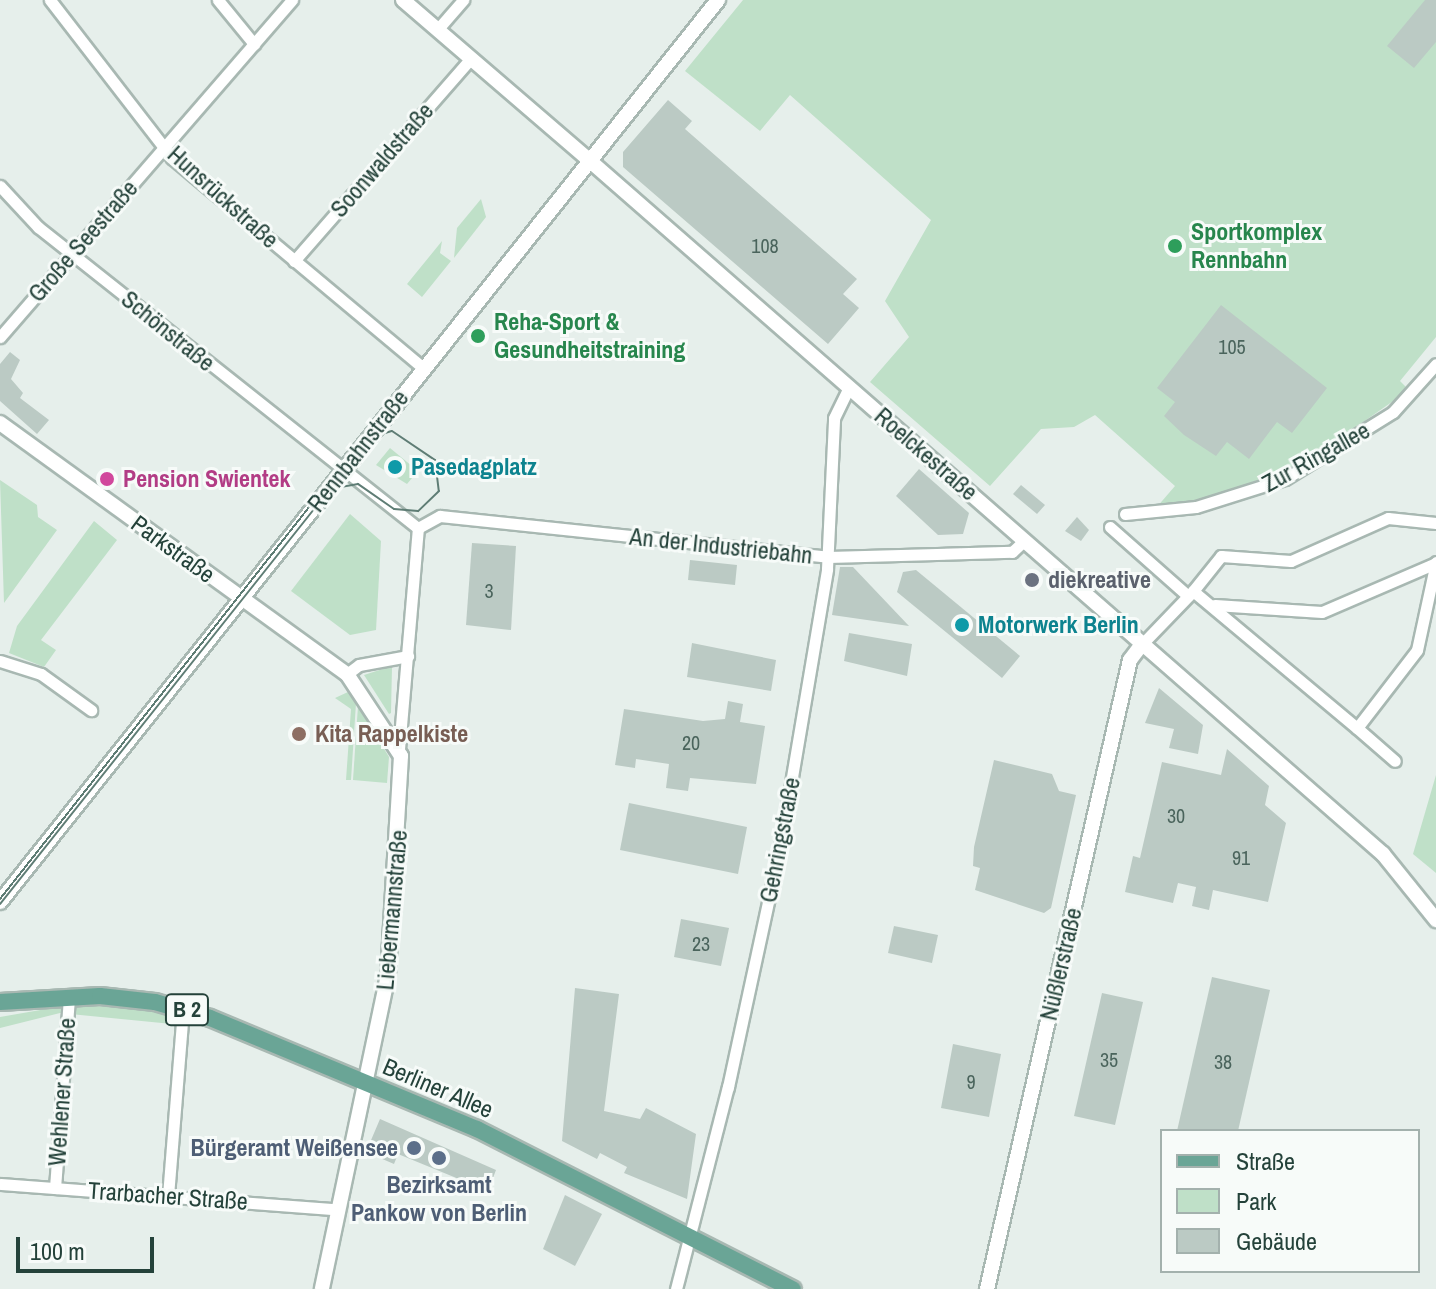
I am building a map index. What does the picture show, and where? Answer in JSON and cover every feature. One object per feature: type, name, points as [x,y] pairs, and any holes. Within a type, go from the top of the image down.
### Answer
[{"type":"main road","name":"Roelckestraße","points":[[403,0],[1383,854],[1436,920]]},
{"type":"main road","name":"Rennbahnstraße","points":[[0,902],[718,0]]},
{"type":"main road","name":"Parkstraße","points":[[0,423],[347,674],[399,749]]},
{"type":"main road","name":"Nüßlerstraße","points":[[987,1289],[1130,660],[1143,643]]},
{"type":"main road","name":"Liebermannstraße","points":[[322,1289],[336,1209],[390,959],[399,749]]},
{"type":"main road","name":"Berliner Allee","points":[[0,1002],[69,996],[183,1009],[508,1144],[793,1289]]},
{"type":"main road","name":"Berliner Allee","points":[[0,1011],[43,999]]},
{"type":"street","name":"Hunsrückstraße","points":[[50,0],[164,146],[294,261],[423,368]]},
{"type":"street","points":[[218,0],[254,44]]},
{"type":"street","name":"Große Seestraße","points":[[0,337],[292,0]]},
{"type":"street","points":[[437,30],[463,0]]},
{"type":"street","name":"Soonwaldstraße","points":[[294,261],[471,58]]},
{"type":"street","name":"Schönstraße","points":[[0,186],[38,227],[344,468]]},
{"type":"street","name":"Zur Ringallee","points":[[1125,514],[1196,507],[1285,479],[1393,412],[1436,364]]},
{"type":"street","name":"Gehringstraße","points":[[676,1289],[779,852],[828,557],[834,418],[849,387]]},
{"type":"street","points":[[344,468],[418,528]]},
{"type":"street","name":"An der Industriebahn","points":[[418,528],[440,516],[828,557],[1012,552],[1024,541]]},
{"type":"street","points":[[1143,643],[1221,556],[1291,561],[1388,518],[1436,523]]},
{"type":"street","points":[[1110,527],[1208,604],[1395,761]]},
{"type":"street","name":"Liebermannstraße","points":[[399,749],[418,528]]},
{"type":"street","points":[[1208,604],[1322,612],[1436,563]]},
{"type":"street","points":[[1357,728],[1417,650],[1436,563]]},
{"type":"street","points":[[347,674],[359,665],[408,656]]},
{"type":"street","points":[[0,661],[41,674],[91,710]]},
{"type":"street","name":"Wehlener Straße","points":[[55,1188],[69,996]]},
{"type":"street","points":[[168,1196],[183,1009]]},
{"type":"street","name":"Trarbacher Straße","points":[[0,1184],[336,1209]]},
{"type":"green space","name":"Sportkomplex Rennbahn","points":[[743,0],[1436,0],[1436,337],[1400,381],[1409,390],[1303,464],[1193,503],[1156,508],[1175,486],[1095,415],[1074,427],[1041,429],[990,486],[870,382],[909,337],[885,301],[931,220],[790,95],[760,131],[685,71]]},
{"type":"green space","points":[[481,199],[486,217],[454,258],[457,228]]},
{"type":"green space","points":[[442,241],[440,253],[451,261],[422,297],[407,284]]},
{"type":"green space","points":[[390,448],[418,471],[407,484],[376,465]]},
{"type":"green space","points":[[0,480],[37,505],[38,517],[57,530],[4,603]]},
{"type":"green space","points":[[350,514],[381,541],[376,630],[350,635],[291,591]]},
{"type":"green space","points":[[94,521],[117,540],[41,640],[56,650],[44,667],[9,653],[17,626]]},
{"type":"green space","points":[[392,666],[391,713],[389,714],[364,675]]},
{"type":"green space","points":[[348,692],[356,703],[351,780],[346,780],[351,709],[335,698]]},
{"type":"green space","points":[[358,706],[389,757],[387,783],[353,780]]},
{"type":"green space","points":[[1436,775],[1436,873],[1413,854]]},
{"type":"green space","points":[[75,1004],[173,1013],[172,1024],[60,1013],[0,1028],[0,1017]]},
{"type":"building","points":[[1425,0],[1436,0],[1436,42],[1414,68],[1387,46]]},
{"type":"building","points":[[668,100],[692,121],[685,129],[857,279],[843,294],[859,308],[828,344],[623,167],[623,152]]},
{"type":"building","points":[[1221,305],[1327,388],[1292,433],[1277,422],[1249,459],[1227,442],[1216,456],[1184,435],[1164,416],[1175,402],[1157,388]]},
{"type":"building","points":[[10,352],[20,360],[11,379],[23,393],[20,398],[49,420],[37,434],[0,401],[0,364]]},
{"type":"building","points":[[919,469],[969,513],[963,534],[938,535],[896,496]]},
{"type":"building","points":[[1021,485],[1045,505],[1037,514],[1013,494]]},
{"type":"building","points":[[1077,517],[1089,530],[1081,541],[1065,531]]},
{"type":"building","points":[[472,543],[516,546],[511,630],[466,625]]},
{"type":"building","points":[[690,560],[737,565],[735,585],[688,580]]},
{"type":"building","points":[[840,567],[853,567],[909,626],[832,615]]},
{"type":"building","name":"Motorwerk Berlin","points":[[916,570],[1020,656],[1002,678],[897,592],[903,572]]},
{"type":"building","points":[[849,633],[912,644],[907,676],[844,661]]},
{"type":"building","points":[[692,643],[776,660],[771,691],[687,677]]},
{"type":"building","points":[[1159,688],[1203,725],[1198,754],[1169,748],[1174,729],[1145,723]]},
{"type":"building","points":[[728,701],[743,704],[740,722],[765,726],[756,784],[690,778],[688,791],[666,788],[669,764],[636,759],[635,768],[615,765],[624,709],[703,721],[725,719]]},
{"type":"building","points":[[1227,749],[1269,786],[1265,805],[1286,823],[1268,902],[1213,890],[1209,910],[1192,906],[1196,887],[1178,883],[1173,903],[1125,892],[1133,856],[1140,858],[1162,762],[1221,775]]},
{"type":"building","points":[[994,760],[1052,774],[1059,791],[1076,795],[1051,908],[1044,913],[975,890],[980,868],[973,866],[974,847]]},
{"type":"building","points":[[629,803],[747,827],[738,874],[620,850]]},
{"type":"building","points":[[681,919],[729,928],[721,966],[674,957]]},
{"type":"building","points":[[894,926],[938,935],[932,963],[888,953]]},
{"type":"building","points":[[1212,977],[1270,990],[1238,1129],[1177,1129]]},
{"type":"building","points":[[575,988],[619,994],[604,1111],[640,1119],[646,1108],[696,1134],[687,1199],[624,1173],[627,1167],[600,1153],[597,1159],[562,1141]]},
{"type":"building","points":[[1102,993],[1143,1002],[1115,1125],[1074,1116]]},
{"type":"building","points":[[953,1044],[1001,1054],[989,1117],[941,1108]]},
{"type":"building","name":"Bezirksamt Pankow von Berlin","points":[[380,1119],[496,1170],[488,1191],[398,1154],[394,1164],[366,1152]]},
{"type":"building","points":[[565,1195],[602,1214],[575,1266],[543,1249]]},
{"type":"tram line","points":[[0,899],[362,440],[392,431],[435,460],[439,491],[418,511],[394,509],[358,484],[330,489],[0,904]]},
{"type":"place","name":"Sportkomplex Rennbahn","points":[[1175,246]]},
{"type":"place","name":"Reha-Sport & Gesundheitstraining","points":[[478,336]]},
{"type":"place","name":"Pasedagplatz","points":[[395,467]]},
{"type":"place","name":"Pension Swientek","points":[[107,479]]},
{"type":"place","name":"diekreative","points":[[1032,580]]},
{"type":"place","name":"Motorwerk Berlin","points":[[962,625]]},
{"type":"place","name":"Kita Rappelkiste","points":[[299,734]]},
{"type":"place","name":"Bürgeramt Weißensee","points":[[414,1148]]},
{"type":"place","name":"Bezirksamt Pankow von Berlin","points":[[439,1158]]}]
